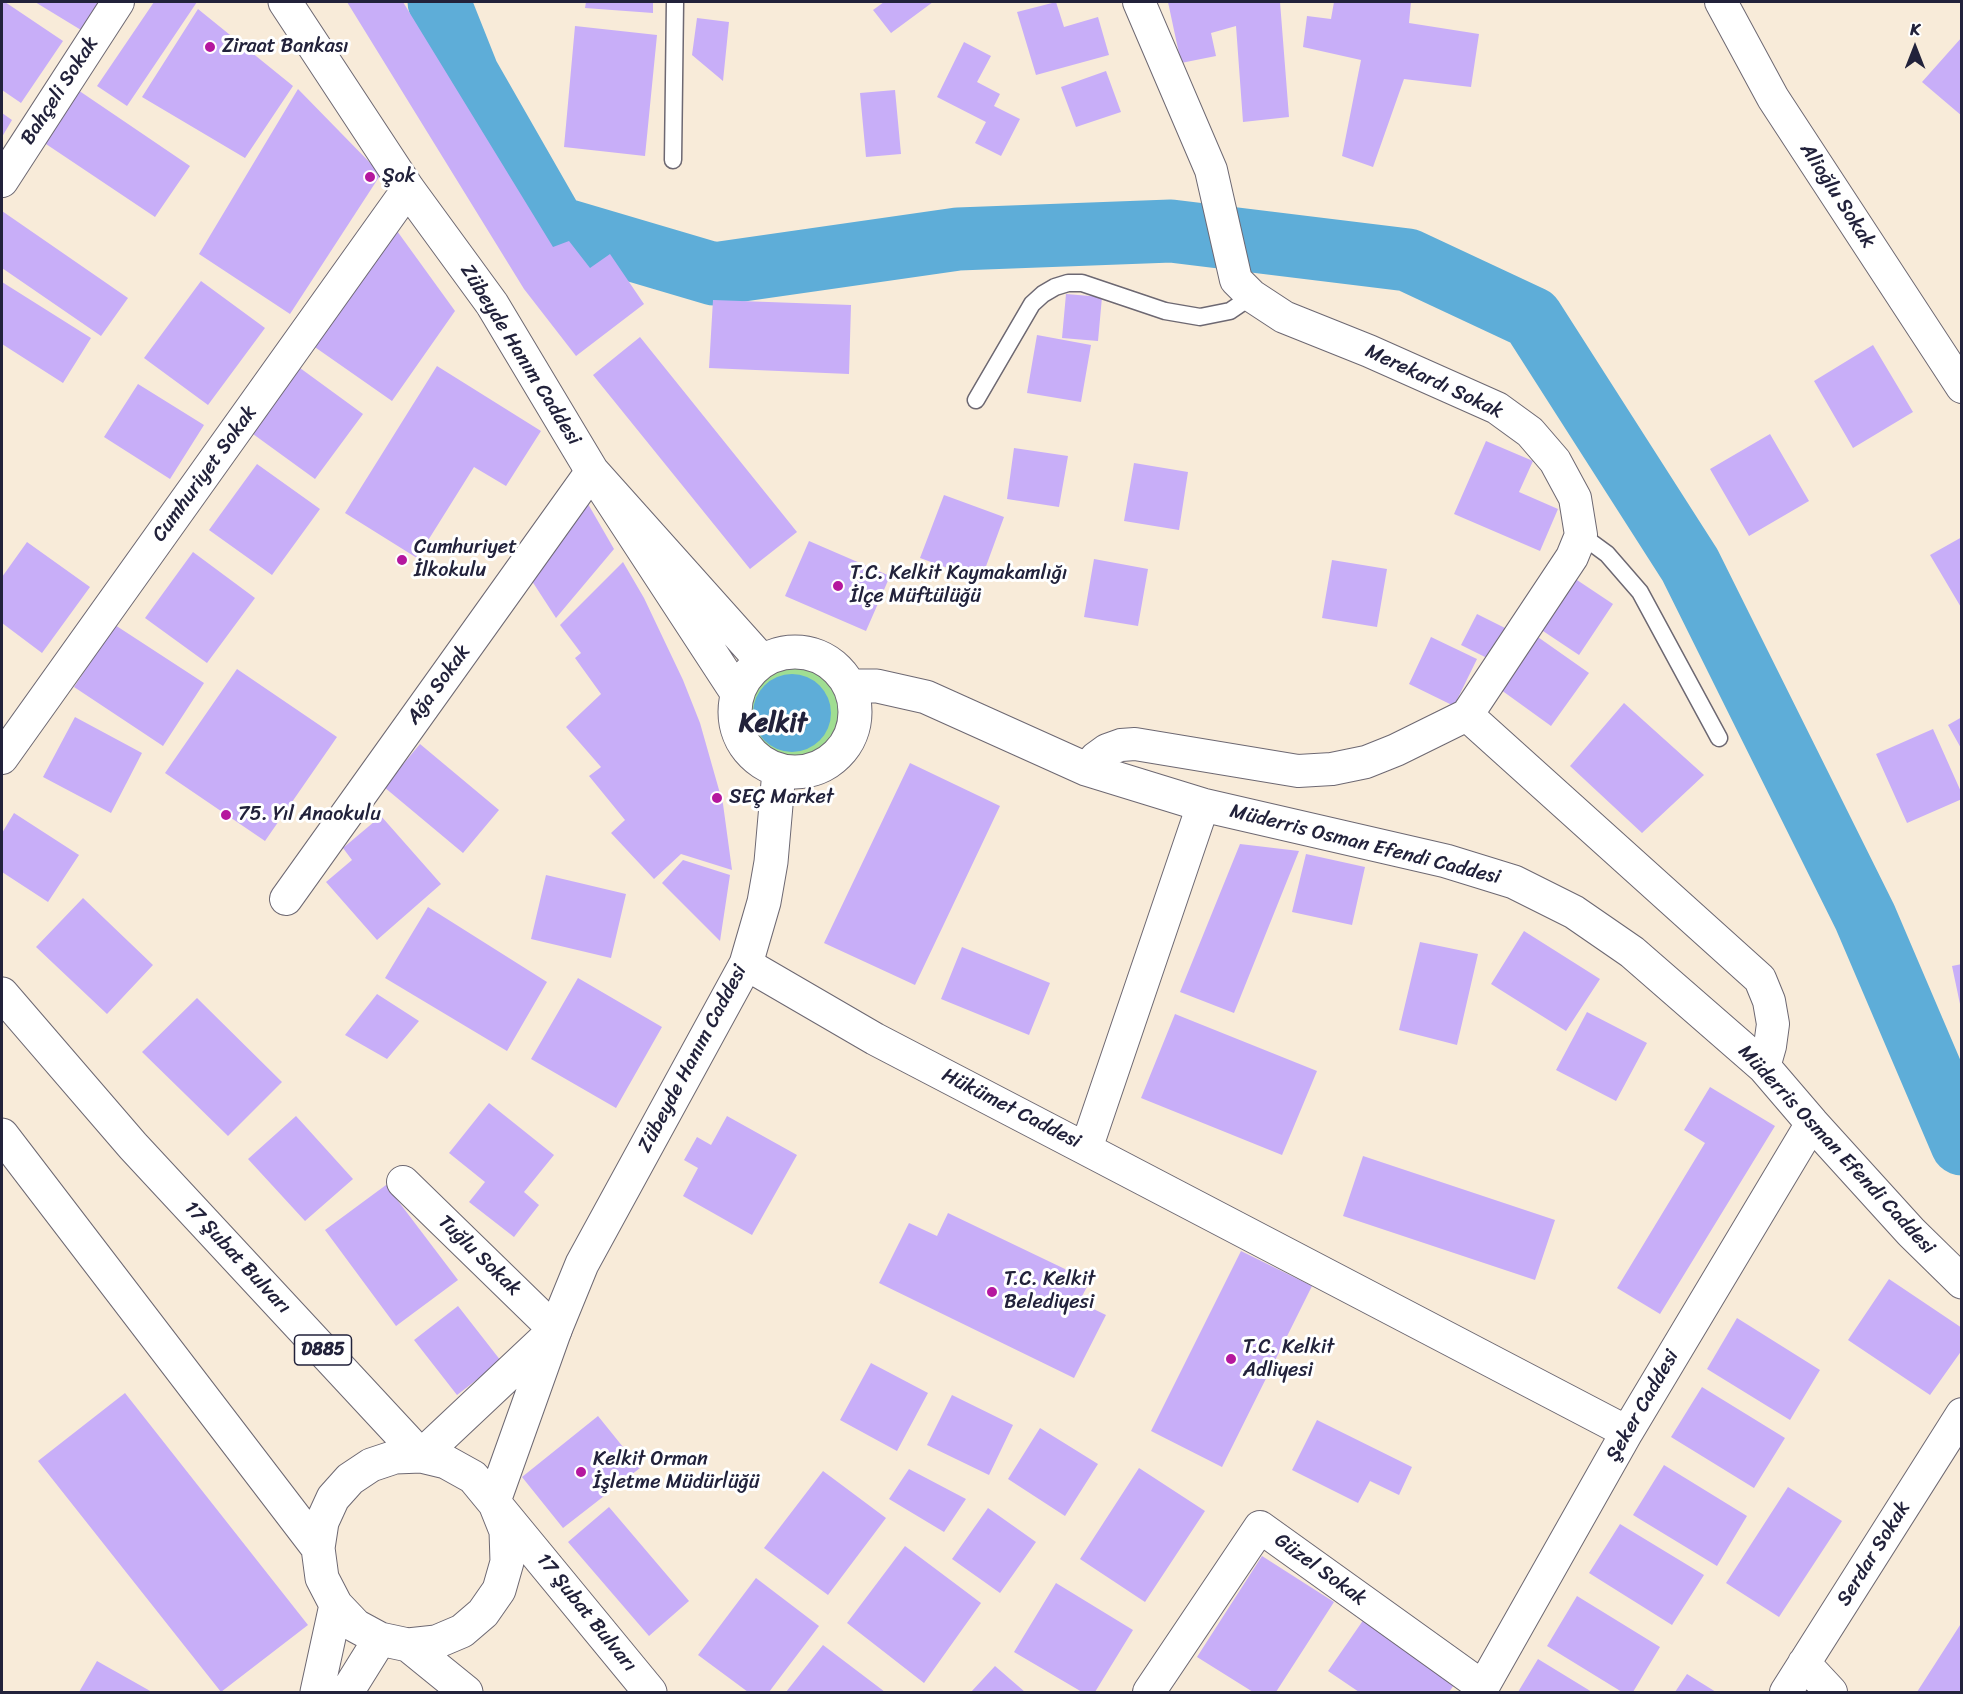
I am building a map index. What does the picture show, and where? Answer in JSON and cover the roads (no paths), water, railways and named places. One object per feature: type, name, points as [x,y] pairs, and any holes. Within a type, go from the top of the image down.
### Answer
[{"type":"main road","name":"Zübeyde Hanım Caddesi","points":[[285,2],[408,189],[492,304],[592,471],[737,693]]},
{"type":"main road","name":"Zübeyde Hanım Caddesi","points":[[592,471],[762,661]]},
{"type":"main road","points":[[802,652],[822,657],[838,670],[850,686],[856,705],[855,725],[848,743],[835,759],[818,768],[799,773],[779,771],[761,763],[747,750],[737,733],[734,713],[737,693],[747,675],[762,661],[781,653],[802,652]]},
{"type":"main road","name":"Müderris Osman Efendi Caddesi","points":[[850,686],[877,686],[926,697],[1086,768],[1203,805],[1446,861],[1514,882],[1574,912],[1632,952],[1764,1067],[1911,1232],[1962,1282]]},
{"type":"main road","name":"Zübeyde Hanım Caddesi","points":[[494,1501],[555,1330],[582,1264],[746,964],[764,902],[771,862],[779,771]]},
{"type":"main road","name":"17 Şubat Bulvarı","points":[[2,994],[133,1146],[421,1456],[446,1462],[473,1476],[650,1692]]},
{"type":"main road","points":[[2,1135],[318,1548]]},
{"type":"main road","name":"Zübeyde Hanım Caddesi","points":[[421,1456],[555,1330]]},
{"type":"main road","points":[[421,1456],[395,1457],[371,1465],[350,1479],[333,1498],[322,1522],[318,1548],[322,1578],[336,1605],[356,1626],[394,1642],[466,1692]]},
{"type":"main road","points":[[347,1692],[394,1642],[436,1642],[462,1631],[483,1613],[499,1590],[507,1562],[506,1531],[494,1501]]},
{"type":"main road","points":[[317,1692],[336,1605]]},
{"type":"street","name":"Bahçeli Sokak","points":[[2,180],[118,2]]},
{"type":"street","points":[[1139,2],[1210,170],[1244,288]]},
{"type":"street","name":"Alioğlu Sokak","points":[[1721,2],[1773,98],[1962,387]]},
{"type":"street","name":"Cumhuriyet Sokak","points":[[2,758],[408,189]]},
{"type":"street","name":"Merekardı Sokak","points":[[1244,288],[1284,317],[1369,351],[1497,408],[1530,432],[1555,461],[1575,498],[1581,535]]},
{"type":"street","name":"Ağa Sokak","points":[[281,894],[410,714],[592,471]]},
{"type":"street","points":[[1086,768],[1107,750],[1121,745],[1135,744],[1298,771],[1332,769],[1376,758],[1467,715],[1572,557],[1581,535]]},
{"type":"street","points":[[1467,715],[1760,980],[1769,1001],[1773,1023],[1764,1067]]},
{"type":"street","name":"Hükümet Caddesi","points":[[746,964],[874,1039],[1086,1149],[1203,805]]},
{"type":"street","name":"Şeker Caddesi","points":[[1481,1690],[1627,1432],[1812,1123]]},
{"type":"street","points":[[1086,1149],[1627,1432]]},
{"type":"street","name":"Tuğlu Sokak","points":[[403,1182],[555,1330]]},
{"type":"street","name":"Serdar Sokak","points":[[1786,1692],[1962,1414]]},
{"type":"street","name":"Güzel Sokak","points":[[1149,1692],[1260,1527],[1481,1690]]},
{"type":"street","points":[[1804,1663],[1831,1692]]},
{"type":"lane","points":[[673,160],[675,2]]},
{"type":"lane","points":[[976,399],[1032,304],[1055,287],[1068,283],[1082,283],[1165,311],[1200,317],[1230,311],[1244,288]]},
{"type":"lane","points":[[1581,535],[1607,554],[1640,592],[1719,738]]},
{"type":"water","points":[[784,674],[800,674],[814,680],[825,691],[831,705],[831,721],[825,735],[814,746],[800,752],[784,752],[770,746],[759,735],[753,721],[753,705],[759,691],[770,680]]},
{"type":"waterway","points":[[439,2],[468,75],[555,227],[714,274],[958,239],[1171,231],[1408,260],[1532,318],[1690,565],[1865,917],[1962,1144]]},
{"type":"place","name":"Ziraat Bankası","points":[[210,47]]},
{"type":"place","name":"Şok","points":[[370,177]]},
{"type":"place","name":"Cumhuriyet İlkokulu","points":[[402,560]]},
{"type":"place","name":"T.C. Kelkit Kaymakamlığı İlçe Müftülüğü","points":[[838,586]]},
{"type":"place","name":"SEÇ Market","points":[[717,798]]},
{"type":"place","name":"75. Yıl Anaokulu","points":[[226,815]]},
{"type":"place","name":"T.C. Kelkit Belediyesi","points":[[992,1292]]},
{"type":"place","name":"T.C. Kelkit Adliyesi","points":[[1231,1359]]},
{"type":"place","name":"Kelkit Orman İşletme Müdürlüğü","points":[[581,1472]]},
{"type":"district","name":"Kelkit","points":[[773,724]]}]
